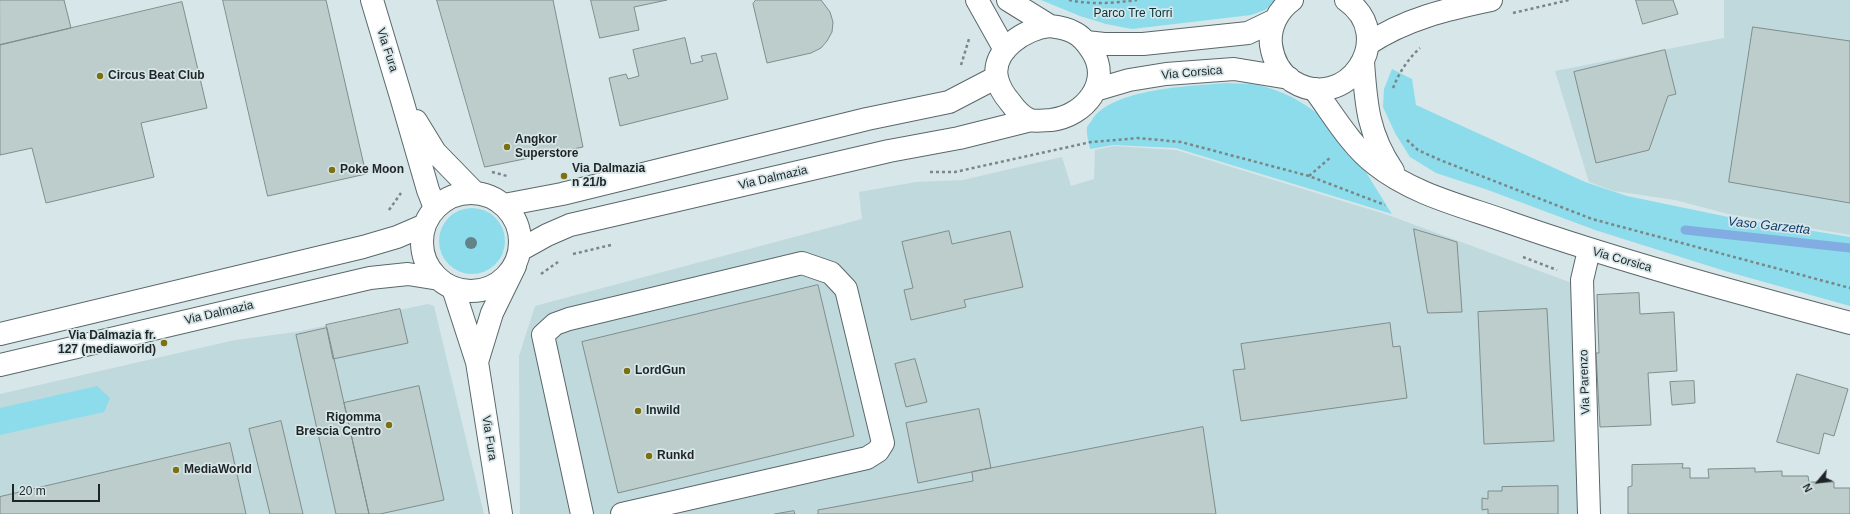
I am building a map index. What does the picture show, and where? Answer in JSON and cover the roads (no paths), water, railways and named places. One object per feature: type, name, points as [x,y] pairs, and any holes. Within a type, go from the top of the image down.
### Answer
[{"type":"main road","name":"Via Fura","points":[[372,0],[428,190],[430,217]]},
{"type":"main road","points":[[977,0],[1005,50]]},
{"type":"main road","points":[[1008,0],[1050,26],[1073,31],[1086,42],[1096,57],[1098,66],[1099,79],[1088,103],[1072,114],[1059,119],[1031,120],[1014,108],[1002,90],[997,77],[999,61],[1005,50],[1016,40],[1031,30],[1050,26]]},
{"type":"main road","name":"Via Corsica","points":[[1291,0],[1282,9],[1275,20],[1271,35],[1272,51],[1278,66],[1289,78],[1301,85],[1314,89],[1323,89],[1338,85],[1352,77],[1365,53]]},
{"type":"main road","points":[[1346,0],[1361,15],[1368,34],[1365,53],[1365,91],[1372,132],[1381,154],[1399,180]]},
{"type":"main road","points":[[1365,53],[1397,26],[1458,7],[1491,0]]},
{"type":"main road","name":"Via Corsica","points":[[1086,42],[1104,44],[1142,44],[1248,33],[1275,20]]},
{"type":"main road","name":"Via Corsica","points":[[1095,90],[1129,80],[1166,74],[1234,69],[1289,78]]},
{"type":"main road","points":[[504,204],[562,194],[867,119],[950,102],[997,77]]},
{"type":"main road","name":"Via Corsica","points":[[1314,89],[1354,142],[1374,164],[1399,180],[1435,196],[1589,250],[1725,290],[1850,324]]},
{"type":"main road","name":"Via Fura","points":[[402,100],[435,152],[473,191]]},
{"type":"main road","name":"Via Dalmazia","points":[[0,365],[370,278],[408,274],[446,284],[466,292],[490,288],[508,276],[518,258],[547,235],[570,225],[889,151],[959,138],[1031,120]]},
{"type":"main road","points":[[0,334],[363,247],[397,237],[430,217],[450,197],[473,191],[483,193],[504,204],[518,227],[521,241],[518,258]]},
{"type":"main road","points":[[430,217],[422,236],[424,256],[430,268],[446,284]]},
{"type":"main road","name":"Via Parenzo","points":[[1588,514],[1582,280],[1589,250]]},
{"type":"main road","name":"Via Fura","points":[[477,362],[492,313],[518,258]]},
{"type":"main road","points":[[582,514],[543,335],[555,324],[569,319],[802,263],[830,273],[846,289],[883,443],[878,451],[867,458],[622,514]]},
{"type":"main road","name":"Via Fura","points":[[446,284],[477,362],[501,514]]},
{"type":"waterway","name":"Vaso Garzetta","points":[[1685,230],[1850,248]]},
{"type":"place","name":"Circus Beat Club","points":[[100,76]]},
{"type":"place","name":"Angkor Superstore","points":[[507,147]]},
{"type":"place","name":"Poke Moon","points":[[332,170]]},
{"type":"place","name":"Via Dalmazia n 21/b","points":[[564,176]]},
{"type":"place","name":"Via Dalmazia fr. 127 (mediaworld)","points":[[164,343]]},
{"type":"place","name":"LordGun","points":[[627,371]]},
{"type":"place","name":"Inwild","points":[[638,411]]},
{"type":"place","name":"Rigomma Brescia Centro","points":[[389,425]]},
{"type":"place","name":"Runkd","points":[[649,456]]},
{"type":"place","name":"MediaWorld","points":[[176,470]]},
{"type":"park label","name":"Parco Tre Torri","points":[[1133,14]]}]
